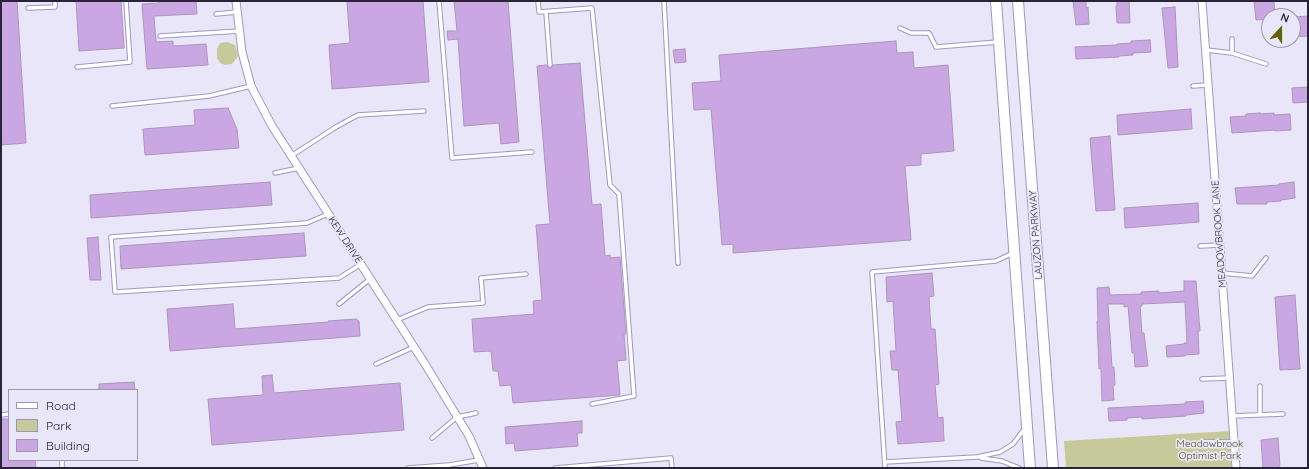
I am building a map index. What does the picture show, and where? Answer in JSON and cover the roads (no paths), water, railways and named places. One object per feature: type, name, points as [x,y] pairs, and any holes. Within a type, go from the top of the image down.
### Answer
[{"type":"main road","points":[[996,1],[1030,468]]},
{"type":"main road","name":"LAUZON PARKWAY","points":[[1018,1],[1053,468]]},
{"type":"street","name":"KEW DRIVE","points":[[236,1],[242,52],[251,86],[272,126],[397,320],[469,436],[483,468]]},
{"type":"street","name":"MEADOWBROOK LANE","points":[[1202,1],[1236,468]]},
{"type":"lane","points":[[28,8],[55,7],[55,1]]},
{"type":"lane","points":[[77,67],[130,62],[126,1]]},
{"type":"lane","points":[[439,1],[452,158],[532,152]]},
{"type":"lane","points":[[538,1],[539,12],[592,8],[610,185],[619,194],[634,396],[592,404]]},
{"type":"lane","points":[[664,1],[678,262]]},
{"type":"lane","points":[[216,14],[237,12]]},
{"type":"lane","points":[[546,12],[550,65]]},
{"type":"lane","points":[[900,28],[911,33],[930,34],[936,47],[999,42]]},
{"type":"lane","points":[[160,36],[240,31]]},
{"type":"lane","points":[[1232,39],[1232,53]]},
{"type":"lane","points":[[1206,50],[1232,53],[1266,64]]},
{"type":"lane","points":[[1193,86],[1208,85]]},
{"type":"lane","points":[[112,106],[208,96],[251,86]]},
{"type":"lane","points":[[291,156],[336,127],[358,115],[424,111]]},
{"type":"lane","points":[[275,173],[299,168]]},
{"type":"lane","points":[[328,214],[308,223],[111,237],[115,292],[339,278],[361,264]]},
{"type":"lane","points":[[1200,246],[1220,244]]},
{"type":"lane","points":[[885,468],[872,272],[996,261],[1014,253]]},
{"type":"lane","points":[[1222,274],[1252,276],[1266,258]]},
{"type":"lane","points":[[397,320],[428,308],[483,303],[481,278],[526,274]]},
{"type":"lane","points":[[339,304],[370,279]]},
{"type":"lane","points":[[376,364],[414,347]]},
{"type":"lane","points":[[1202,379],[1229,378]]},
{"type":"lane","points":[[1260,386],[1260,415]]},
{"type":"lane","points":[[432,438],[457,417],[476,413]]},
{"type":"lane","points":[[1232,416],[1283,414]]},
{"type":"lane","points":[[885,462],[978,457],[1000,452],[1013,444],[1027,425]]},
{"type":"lane","points":[[1204,442],[1234,442]]},
{"type":"lane","points":[[978,457],[1002,461],[1018,468]]},
{"type":"lane","points":[[555,468],[671,458],[672,468]]},
{"type":"lane","points":[[408,468],[449,467],[479,460]]},
{"type":"park label","name":"Meadowbrook Optimist Park","points":[[1210,450]]}]
